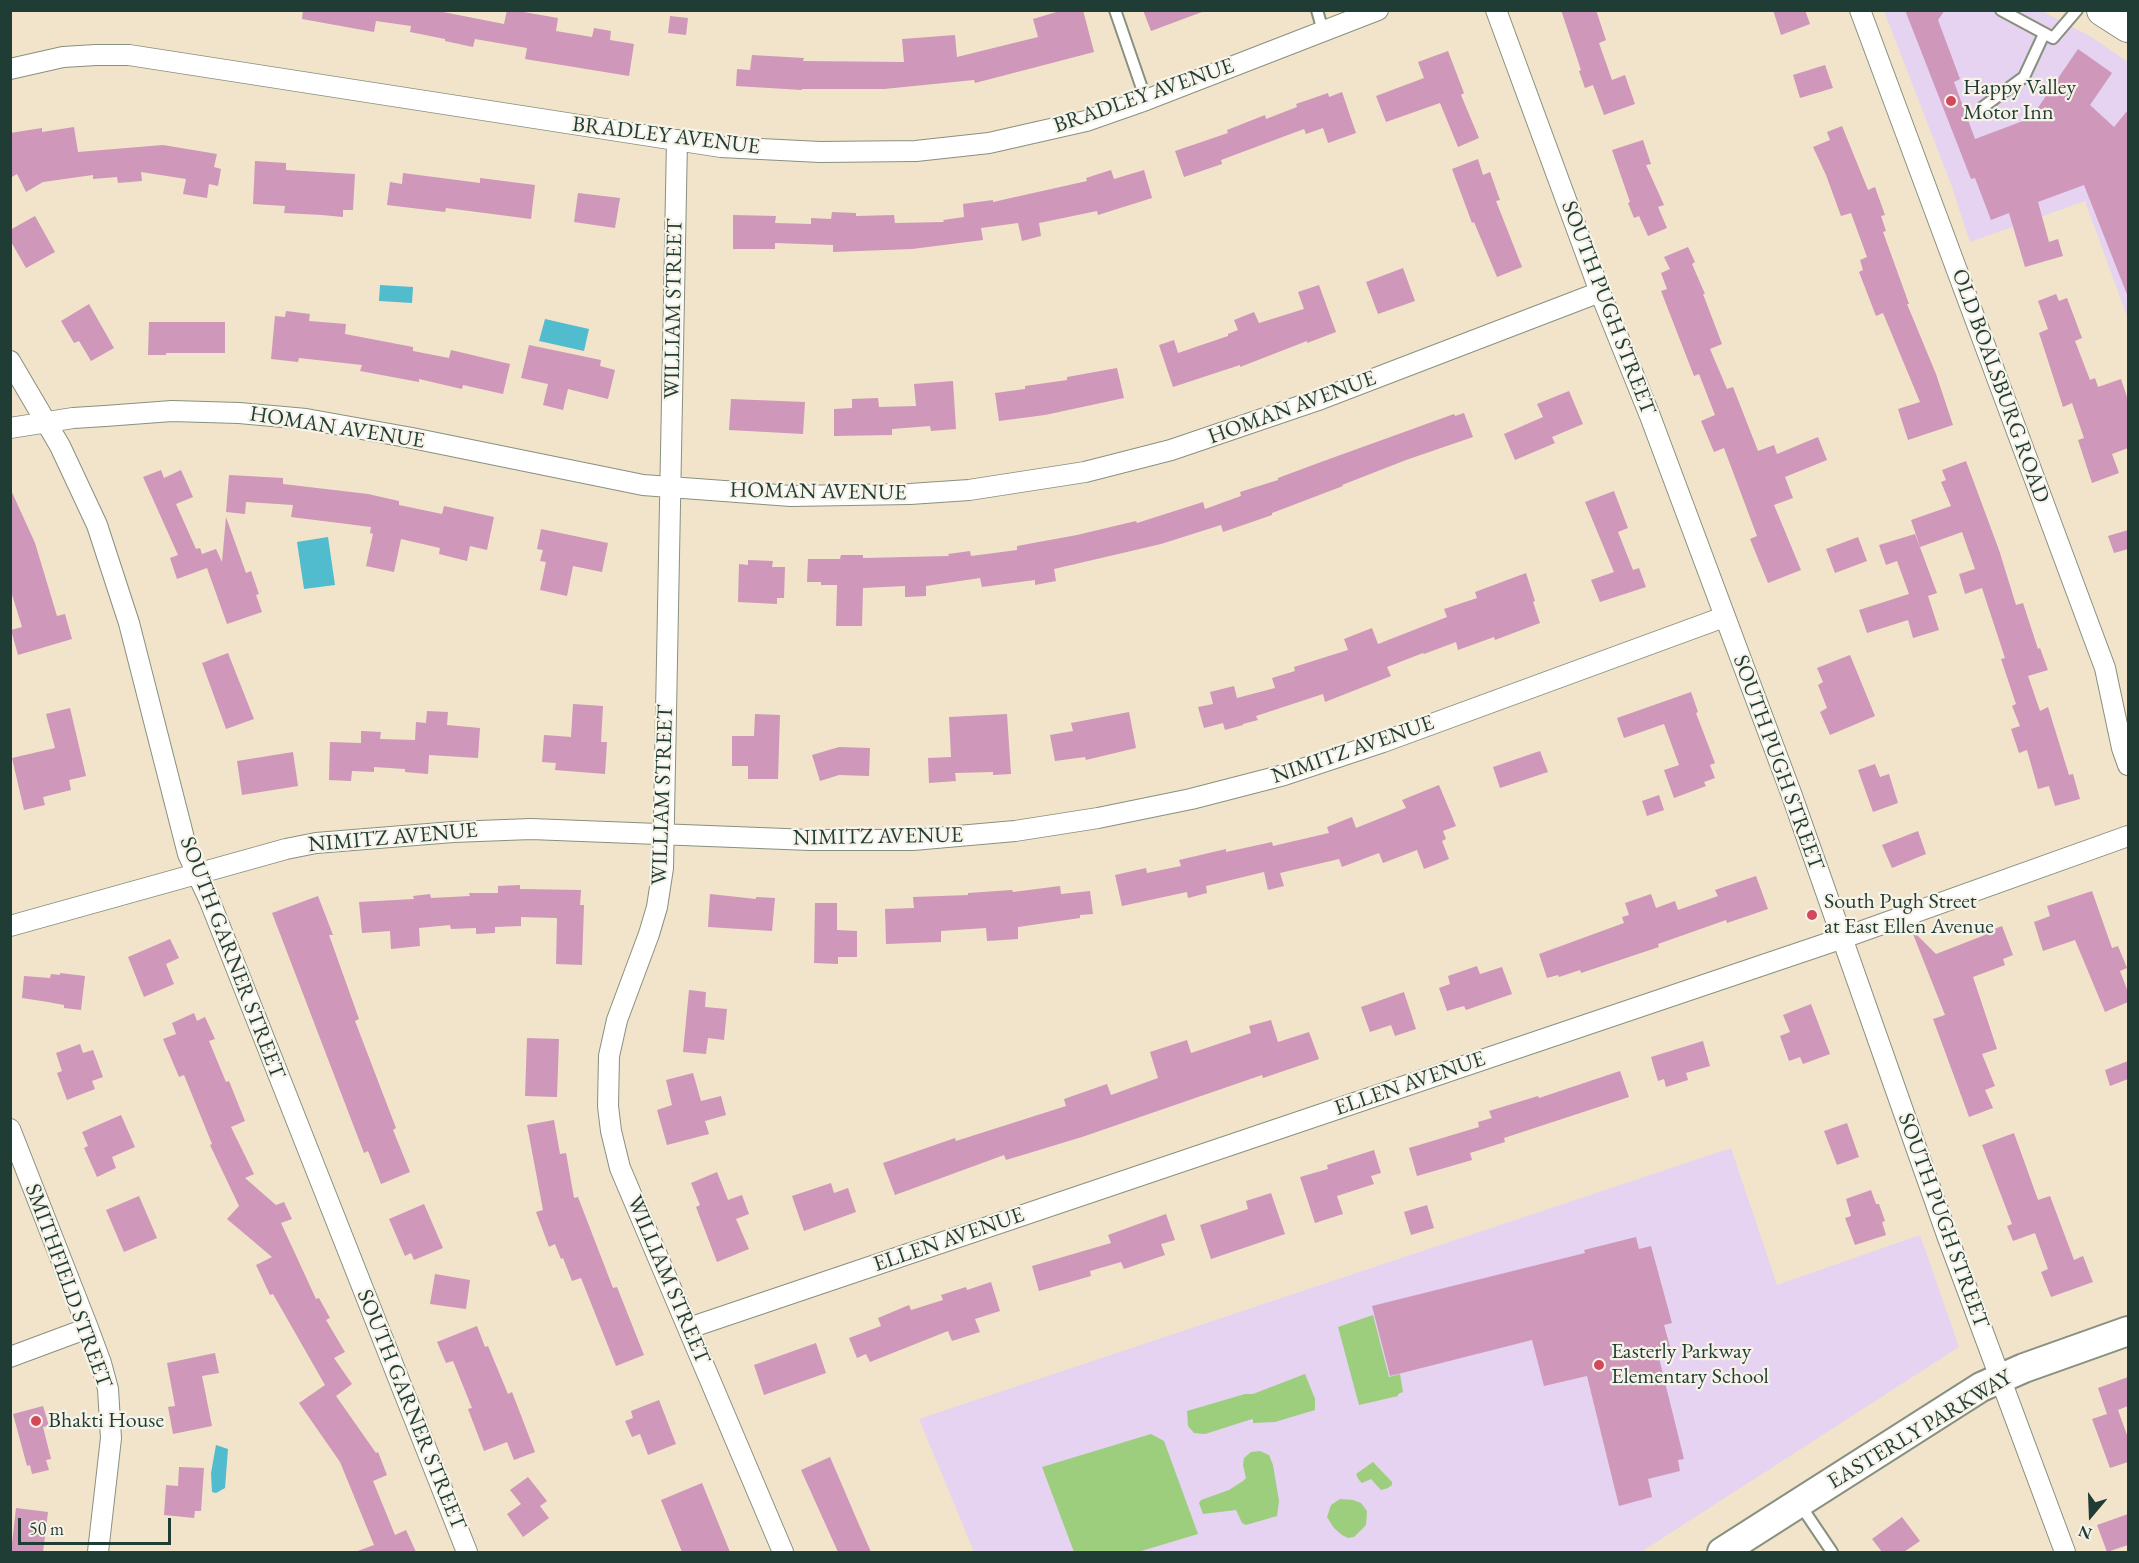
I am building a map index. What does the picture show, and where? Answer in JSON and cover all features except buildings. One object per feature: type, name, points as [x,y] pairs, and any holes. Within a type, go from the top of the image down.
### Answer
[{"type":"main road","points":[[2103,10],[2128,26]]},
{"type":"main road","name":"EASTERLY PARKWAY","points":[[1722,1552],[1965,1397],[1999,1378],[2128,1331]]},
{"type":"street","name":"BRADLEY AVENUE","points":[[10,69],[63,57],[129,55],[721,147],[820,152],[916,151],[990,142],[1086,121],[1378,10]]},
{"type":"street","name":"SOUTH PUGH STREET","points":[[1496,10],[1600,292],[1650,416],[1791,793],[1999,1378],[2065,1552]]},
{"type":"street","name":"OLD BOALSBURG ROAD","points":[[1860,10],[2105,668],[2122,748],[2128,765]]},
{"type":"street","name":"WILLIAM STREET","points":[[677,140],[663,868],[657,907],[649,934],[617,1020],[609,1056],[608,1106],[611,1131],[620,1168],[783,1552]]},
{"type":"street","name":"HOMAN AVENUE","points":[[10,428],[73,418],[172,411],[239,413],[306,419],[643,485],[791,496],[910,494],[969,490],[1085,471],[1171,450],[1321,399],[1600,292]]},
{"type":"street","name":"SOUTH GARNER STREET","points":[[10,361],[73,472],[107,554],[129,624],[188,854],[467,1552]]},
{"type":"street","name":"NIMITZ AVENUE","points":[[10,926],[286,849],[316,843],[453,832],[531,829],[810,840],[913,840],[1016,831],[1098,818],[1180,802],[1284,775],[1383,742],[1724,617]]},
{"type":"street","name":"ELLEN AVENUE","points":[[689,1328],[1843,938],[2128,836]]},
{"type":"street","name":"SMITHFIELD STREET","points":[[10,1130],[88,1328],[108,1389],[111,1438],[98,1552]]},
{"type":"street","points":[[10,1357],[88,1328]]},
{"type":"lane","points":[[1115,10],[1146,100]]},
{"type":"lane","points":[[1317,10],[1323,31]]},
{"type":"lane","points":[[2001,10],[2053,39],[2077,10]]},
{"type":"lane","points":[[1983,107],[2024,77],[2044,34]]},
{"type":"lane","points":[[1799,1503],[1832,1552]]},
{"type":"shaded area","points":[[1884,11],[2042,11],[2093,38],[2128,62],[2128,319],[2085,201],[1970,242],[1951,184]]},
{"type":"shaded area","points":[[1731,1148],[1777,1285],[1920,1235],[1959,1347],[1641,1552],[974,1552],[919,1419]]},
{"type":"green space","points":[[1373,1315],[1389,1377],[1400,1374],[1403,1392],[1398,1396],[1359,1405],[1338,1327]]},
{"type":"green space","points":[[1305,1374],[1315,1399],[1315,1410],[1275,1422],[1253,1423],[1253,1419],[1205,1434],[1194,1433],[1188,1426],[1187,1411],[1245,1394],[1253,1394]]},
{"type":"green space","points":[[1151,1434],[1164,1441],[1198,1534],[1138,1552],[1074,1552],[1042,1467]]},
{"type":"green space","points":[[1260,1451],[1269,1455],[1273,1465],[1279,1501],[1277,1516],[1246,1525],[1242,1523],[1236,1510],[1203,1514],[1199,1503],[1201,1500],[1229,1490],[1243,1481],[1246,1478],[1244,1458],[1251,1452]]},
{"type":"green space","points":[[1373,1462],[1392,1482],[1388,1488],[1381,1490],[1371,1479],[1362,1483],[1359,1480],[1356,1474]]},
{"type":"green space","points":[[1340,1499],[1361,1503],[1367,1511],[1366,1525],[1354,1537],[1348,1538],[1342,1535],[1327,1517],[1331,1505]]},
{"type":"water","points":[[380,285],[413,287],[412,303],[379,301]]},
{"type":"water","points":[[545,319],[589,329],[584,351],[539,341]]},
{"type":"water","points":[[328,537],[335,585],[304,589],[297,542]]},
{"type":"water","points":[[216,1445],[228,1449],[225,1488],[216,1493],[212,1492],[211,1473]]},
{"type":"place","name":"Happy Valley Motor Inn","points":[[1951,101]]},
{"type":"place","name":"South Pugh Street at East Ellen Avenue","points":[[1812,915]]},
{"type":"place","name":"Easterly Parkway Elementary School","points":[[1599,1365]]},
{"type":"place","name":"Bhakti House","points":[[36,1421]]}]
